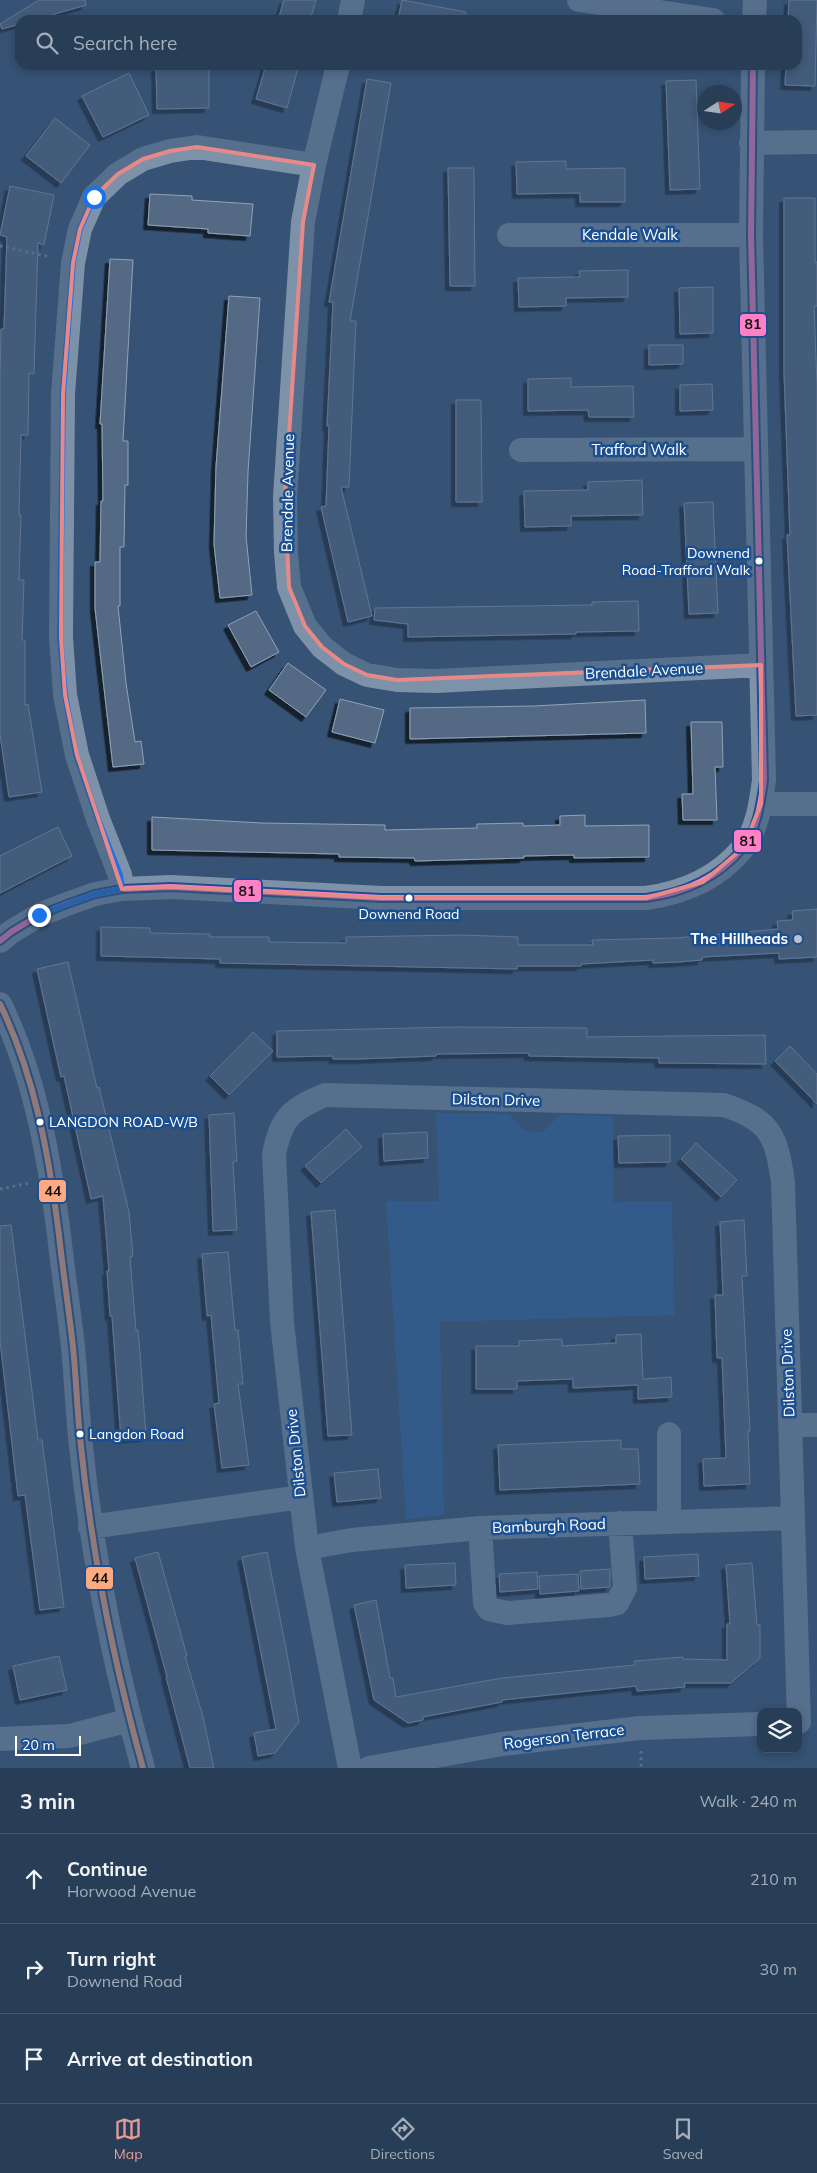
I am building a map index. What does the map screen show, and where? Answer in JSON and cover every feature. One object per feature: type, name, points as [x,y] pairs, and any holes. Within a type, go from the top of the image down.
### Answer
[{"type":"street","points":[[349,15],[353,0]]},
{"type":"street","points":[[579,0],[664,7],[694,15]]},
{"type":"street","points":[[754,15],[755,0]]},
{"type":"street","name":"Brendale Avenue","points":[[337,70],[314,165],[303,222],[285,497],[289,587],[305,626],[322,647],[344,664],[368,675],[397,680],[436,681],[761,665]]},
{"type":"street","points":[[0,941],[32,920],[58,908],[95,894],[122,889],[171,887],[380,898],[646,898],[688,889],[703,882],[743,848],[761,804],[764,780],[751,235],[753,70]]},
{"type":"street","points":[[751,143],[817,142]]},
{"type":"street","points":[[122,889],[120,875],[76,755],[65,695],[60,637],[63,394],[73,262],[80,229],[94,197],[118,174],[143,159],[170,151],[197,147],[314,165]]},
{"type":"street","name":"Kendale Walk","points":[[509,235],[751,235]]},
{"type":"street","name":"Trafford Walk","points":[[521,450],[756,449]]},
{"type":"street","points":[[761,804],[817,804]]},
{"type":"street","points":[[0,1004],[10,1025],[40,1120],[52,1178],[73,1346],[90,1526],[130,1720],[143,1768]]},
{"type":"street","name":"Dilston Drive","points":[[350,1768],[307,1548],[282,1322],[274,1154],[279,1130],[287,1117],[306,1103],[324,1096],[724,1105],[748,1114],[765,1126],[778,1149],[782,1182],[793,1518],[805,1722]]},
{"type":"street","points":[[790,1425],[817,1425]]},
{"type":"street","points":[[669,1434],[669,1522]]},
{"type":"street","points":[[90,1526],[301,1497]]},
{"type":"street","name":"Bamburgh Road","points":[[307,1548],[352,1540],[480,1528],[793,1518]]},
{"type":"street","points":[[480,1528],[486,1603],[489,1609],[507,1613],[618,1603],[625,1588],[620,1523]]},
{"type":"street","points":[[0,1739],[69,1736],[130,1720]]},
{"type":"street","name":"Rogerson Terrace","points":[[369,1768],[502,1744],[640,1728],[757,1724]]},
{"type":"path","points":[[0,246],[73,262]]},
{"type":"path","points":[[0,1189],[52,1178]]},
{"type":"highlighted area","points":[[197,147],[314,165],[303,222],[285,497],[289,587],[305,626],[322,647],[344,664],[367,675],[397,680],[761,665],[761,804],[743,848],[703,882],[646,898],[381,898],[171,887],[122,889],[77,755],[65,695],[61,637],[63,394],[73,263],[80,229],[94,197],[118,174],[143,159],[170,151]]},
{"type":"shaded area","points":[[436,1113],[509,1114],[525,1131],[543,1132],[560,1115],[613,1116],[613,1202],[672,1201],[674,1315],[440,1322],[444,1515],[406,1519],[386,1201],[439,1201]]},
{"type":"building","points":[[39,0],[85,0],[86,5],[51,15],[15,15],[15,25],[2,29],[0,24]]},
{"type":"building","points":[[284,0],[316,0],[312,15],[280,15]]},
{"type":"building","points":[[402,0],[466,12],[466,15],[399,15]]},
{"type":"building","points":[[789,0],[817,0],[815,86],[785,85],[786,70],[802,70],[802,15],[788,15]]},
{"type":"building","points":[[156,70],[209,70],[209,108],[157,109]]},
{"type":"building","points":[[265,70],[298,70],[287,108],[256,99]]},
{"type":"building","points":[[129,73],[149,115],[103,137],[82,96]]},
{"type":"building","points":[[367,79],[391,83],[350,321],[356,321],[349,487],[341,487],[372,616],[348,622],[321,507],[326,506],[329,426],[327,426],[333,302],[329,302]]},
{"type":"building","points":[[696,80],[700,189],[670,190],[666,81]]},
{"type":"building","points":[[55,118],[90,145],[61,183],[26,156]]},
{"type":"building","points":[[566,161],[566,169],[625,168],[625,202],[580,202],[580,193],[517,194],[516,162]]},
{"type":"building","points":[[448,168],[474,168],[475,286],[450,286]]},
{"type":"building","points":[[10,186],[54,195],[44,245],[38,243],[34,374],[29,373],[28,435],[21,435],[19,515],[21,515],[19,580],[24,580],[22,640],[25,640],[25,705],[28,704],[42,792],[9,797],[0,734],[0,376],[1,329],[4,329],[7,237],[0,235]]},
{"type":"building","points":[[150,194],[192,196],[192,200],[253,204],[250,236],[208,233],[208,229],[148,225]]},
{"type":"building","points":[[784,198],[815,198],[815,262],[817,262],[817,306],[814,306],[817,385],[817,715],[796,716],[787,535],[790,535],[784,372]]},
{"type":"building","points":[[110,259],[133,260],[123,441],[128,441],[128,485],[125,485],[124,547],[120,547],[120,606],[118,606],[126,683],[135,742],[141,741],[144,764],[113,767],[95,608],[95,562],[100,562],[101,501],[103,501],[102,424],[100,424]]},
{"type":"building","points":[[628,270],[628,297],[566,298],[566,306],[519,307],[518,278],[580,277],[579,271]]},
{"type":"building","points":[[713,287],[713,333],[680,334],[679,288]]},
{"type":"building","points":[[229,296],[260,298],[248,472],[246,536],[252,595],[220,598],[214,544],[216,467]]},
{"type":"building","points":[[649,345],[683,345],[683,364],[649,365]]},
{"type":"building","points":[[571,378],[571,387],[633,386],[634,417],[589,417],[588,410],[528,411],[528,379]]},
{"type":"building","points":[[712,384],[713,410],[680,411],[680,385]]},
{"type":"building","points":[[456,400],[481,400],[482,502],[456,502]]},
{"type":"building","points":[[642,480],[643,515],[571,516],[571,526],[525,527],[524,491],[588,490],[588,482]]},
{"type":"building","points":[[713,502],[718,613],[689,614],[684,503]]},
{"type":"building","points":[[638,601],[639,631],[408,637],[408,624],[374,620],[375,608],[592,605],[592,602]]},
{"type":"building","points":[[256,611],[279,652],[251,667],[228,625]]},
{"type":"building","points":[[288,663],[326,690],[306,717],[269,690]]},
{"type":"building","points":[[340,699],[384,710],[375,743],[332,732]]},
{"type":"building","points":[[645,700],[646,733],[410,739],[410,708],[534,706]]},
{"type":"building","points":[[691,722],[722,722],[723,767],[715,767],[717,820],[683,820],[682,794],[693,794]]},
{"type":"building","points":[[585,815],[585,826],[649,825],[649,857],[574,858],[574,855],[415,861],[414,858],[339,857],[339,854],[152,850],[152,817],[262,823],[385,825],[385,830],[477,828],[477,824],[523,823],[523,826],[560,825],[560,816]]},
{"type":"building","points":[[58,827],[72,856],[0,893],[0,856]]},
{"type":"building","points":[[817,909],[817,957],[779,959],[779,953],[702,957],[702,960],[678,962],[653,963],[653,960],[581,964],[581,966],[517,966],[517,969],[220,963],[220,959],[101,956],[101,927],[150,928],[150,933],[210,934],[210,937],[269,937],[269,942],[346,943],[346,937],[461,935],[518,937],[518,945],[593,945],[592,940],[676,938],[778,929],[777,921],[793,920],[792,911]]},
{"type":"building","points":[[68,962],[97,1088],[99,1087],[129,1212],[133,1256],[130,1257],[136,1330],[138,1330],[140,1352],[146,1437],[121,1439],[112,1316],[110,1316],[107,1271],[109,1271],[103,1196],[91,1199],[64,1076],[61,1077],[37,969]]},
{"type":"building","points":[[456,1027],[587,1028],[587,1037],[765,1035],[766,1064],[659,1063],[659,1058],[529,1056],[529,1053],[436,1054],[436,1056],[358,1059],[333,1059],[333,1056],[277,1057],[277,1031]]},
{"type":"building","points":[[253,1032],[273,1051],[229,1095],[210,1076]]},
{"type":"building","points":[[790,1046],[817,1074],[817,1104],[775,1061]]},
{"type":"building","points":[[234,1113],[237,1161],[233,1162],[237,1230],[213,1231],[209,1115]]},
{"type":"building","points":[[346,1129],[362,1147],[321,1183],[305,1166]]},
{"type":"building","points":[[427,1132],[428,1158],[384,1161],[383,1134]]},
{"type":"building","points":[[670,1135],[670,1162],[619,1163],[618,1136]]},
{"type":"building","points":[[696,1143],[737,1180],[721,1197],[681,1159]]},
{"type":"building","points":[[335,1210],[352,1435],[328,1436],[311,1212]]},
{"type":"building","points":[[744,1220],[747,1276],[742,1276],[750,1431],[748,1431],[750,1484],[704,1486],[703,1459],[726,1458],[722,1358],[717,1358],[715,1295],[723,1295],[720,1222]]},
{"type":"building","points":[[11,1225],[38,1440],[42,1440],[64,1607],[40,1610],[25,1495],[18,1496],[0,1340],[0,1226]]},
{"type":"building","points":[[228,1252],[235,1330],[238,1330],[243,1384],[238,1384],[249,1465],[222,1468],[214,1404],[219,1403],[211,1315],[207,1316],[202,1254]]},
{"type":"building","points":[[641,1334],[643,1379],[671,1377],[672,1397],[638,1399],[638,1385],[573,1388],[573,1379],[517,1381],[517,1389],[476,1389],[476,1346],[519,1346],[519,1341],[562,1339],[562,1346],[616,1343],[616,1335]]},
{"type":"building","points":[[621,1440],[621,1449],[638,1449],[640,1484],[500,1490],[498,1445]]},
{"type":"building","points":[[378,1469],[381,1498],[337,1502],[334,1473]]},
{"type":"building","points":[[158,1552],[203,1717],[214,1768],[190,1768],[135,1558]]},
{"type":"building","points":[[267,1552],[299,1722],[275,1753],[258,1756],[254,1733],[276,1729],[242,1557]]},
{"type":"building","points":[[698,1554],[699,1576],[645,1579],[644,1557]]},
{"type":"building","points":[[455,1563],[456,1585],[406,1588],[405,1565]]},
{"type":"building","points":[[752,1563],[757,1625],[760,1625],[760,1658],[731,1683],[684,1683],[685,1687],[637,1691],[636,1686],[502,1700],[502,1702],[423,1717],[423,1720],[408,1723],[374,1700],[354,1605],[376,1600],[390,1678],[393,1678],[396,1697],[502,1678],[635,1665],[634,1661],[683,1657],[683,1659],[727,1660],[727,1624],[730,1624],[726,1565]]},
{"type":"building","points":[[610,1569],[610,1587],[581,1589],[580,1571]]},
{"type":"building","points":[[537,1572],[538,1589],[500,1592],[499,1574]]},
{"type":"building","points":[[578,1574],[579,1591],[540,1594],[539,1576]]},
{"type":"building","points":[[59,1656],[67,1690],[20,1700],[13,1666]]},
{"type":"transit line","name":"81","points":[[0,941],[39,915],[95,894],[122,889],[171,887],[381,898],[646,898],[660,896],[699,883],[722,869],[742,849],[755,825],[764,780],[751,235],[753,70]]},
{"type":"transit line","name":"44","points":[[0,1004],[23,1059],[45,1146],[55,1205],[71,1333],[80,1437],[90,1521],[104,1604],[143,1768]]},
{"type":"place","name":"Downend Road-Trafford Walk","points":[[759,561]]},
{"type":"place","name":"Downend Road","points":[[409,898]]},
{"type":"place","name":"The Hillheads","points":[[798,939]]},
{"type":"place","name":"LANGDON ROAD-W/B","points":[[40,1122]]},
{"type":"place","name":"Langdon Road","points":[[80,1434]]},
{"type":"route","points":[[39,915],[95,894],[122,889],[120,875],[76,755],[65,695],[60,637],[63,394],[73,262],[80,229],[94,197]]}]
